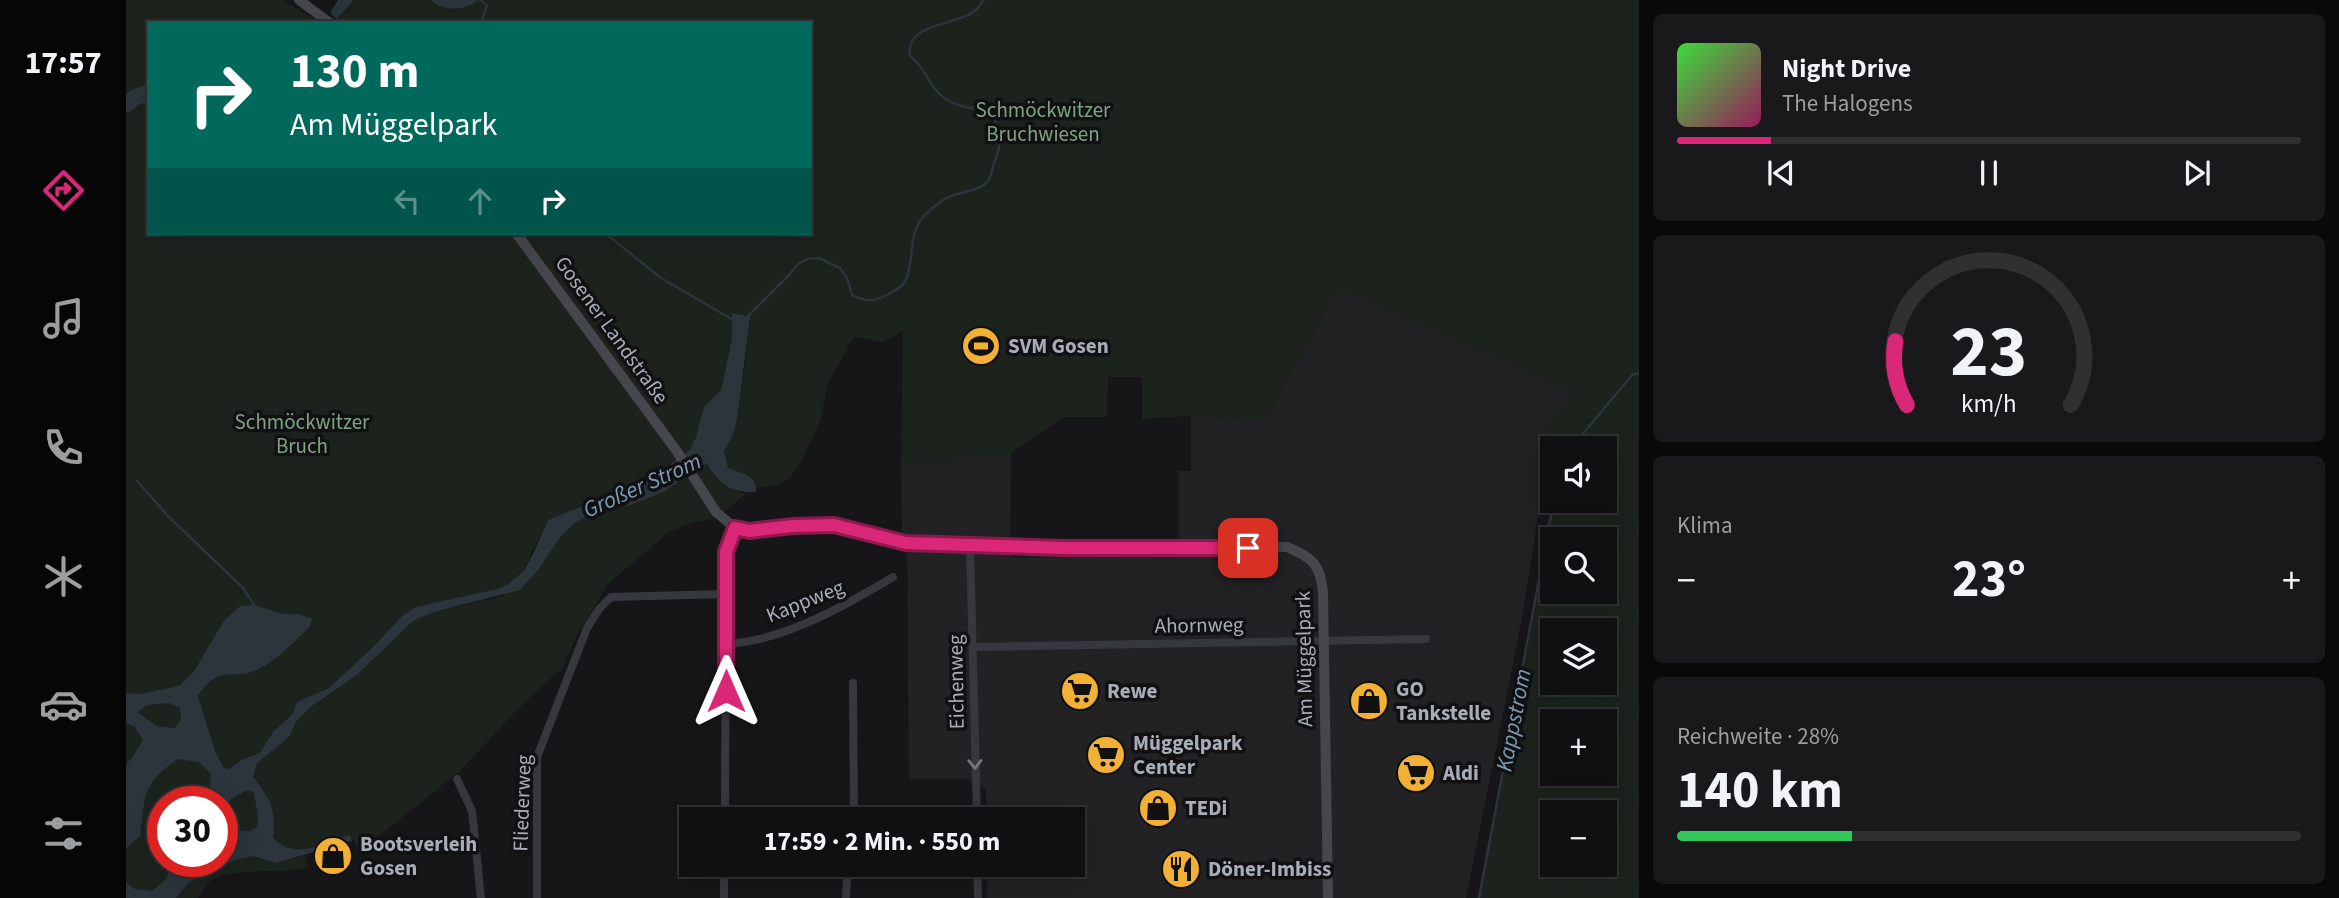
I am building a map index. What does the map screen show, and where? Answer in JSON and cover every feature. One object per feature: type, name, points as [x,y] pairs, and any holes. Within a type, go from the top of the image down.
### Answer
[{"type":"main road","points":[[299,0],[327,21]]},
{"type":"main road","name":"Gosener Landstraße","points":[[517,235],[677,450],[716,512],[735,528]]},
{"type":"main road","name":"Am Müggelpark","points":[[735,528],[749,531],[834,525],[906,543],[1167,549],[1287,547],[1304,554],[1319,571],[1323,593],[1328,898]]},
{"type":"street","points":[[724,807],[726,552],[735,528]]},
{"type":"street","name":"Eichenweg","points":[[970,545],[976,807]]},
{"type":"street","name":"Kappweg","points":[[726,644],[752,640],[800,625],[840,608],[893,577]]},
{"type":"street","name":"Fliederweg","points":[[537,898],[537,757],[587,628],[599,609],[611,597],[726,594]]},
{"type":"street","name":"Ahornweg","points":[[973,647],[1426,639]]},
{"type":"street","points":[[853,683],[853,807]]},
{"type":"street","points":[[457,779],[472,811],[481,898]]},
{"type":"street","points":[[723,898],[724,877]]},
{"type":"street","points":[[846,898],[847,877]]},
{"type":"street","points":[[977,877],[978,898]]},
{"type":"shaded area","points":[[1339,288],[1583,396],[1559,436],[1540,436],[1540,502],[1523,613],[1466,898],[987,898],[987,877],[1085,877],[1085,807],[986,807],[986,790],[967,779],[909,779],[907,539],[902,529],[901,463],[956,462],[958,454],[1011,453],[1010,557],[1179,558],[1179,471],[1191,471],[1191,416],[1265,419]]},
{"type":"green space","points":[[126,0],[283,0],[317,21],[147,21],[147,235],[812,235],[812,21],[337,21],[354,0],[431,0],[442,7],[454,9],[478,0],[1639,0],[1639,898],[1479,898],[1509,747],[1540,567],[1540,604],[1617,604],[1617,527],[1547,527],[1549,513],[1617,513],[1617,436],[1548,436],[1548,426],[1572,391],[1339,288],[1265,419],[1191,416],[1142,419],[1142,377],[1108,377],[1107,417],[1064,417],[1011,453],[958,454],[957,462],[901,463],[903,330],[883,342],[854,337],[828,383],[820,422],[800,464],[790,478],[778,485],[758,488],[738,472],[728,468],[724,451],[733,435],[750,318],[733,313],[732,339],[721,390],[704,407],[690,450],[653,477],[548,520],[523,570],[510,583],[497,589],[415,607],[401,617],[329,688],[297,702],[292,713],[273,732],[260,753],[243,759],[229,770],[224,768],[215,751],[198,697],[219,677],[249,673],[265,666],[310,627],[312,620],[299,614],[284,614],[254,605],[223,622],[194,671],[179,686],[140,694],[126,693]]},
{"type":"green space","points":[[707,462],[741,493],[748,492],[717,518],[670,531],[608,584],[574,641],[562,669],[513,714],[460,771],[359,852],[350,835],[300,850],[281,844],[273,837],[274,817],[270,803],[253,775],[256,763],[289,737],[296,722],[312,706],[358,674],[413,621],[434,612],[503,596],[538,570],[561,536],[576,522],[601,509],[631,505],[663,492]]},
{"type":"green space","points":[[169,703],[180,708],[181,719],[175,728],[157,726],[136,712],[148,705]]},
{"type":"green space","points":[[126,723],[216,767],[211,786],[147,786],[147,877],[167,877],[152,891],[135,889],[126,882]]},
{"type":"green space","points":[[247,790],[254,793],[257,828],[238,831],[238,794]]},
{"type":"green space","points":[[305,855],[308,867],[238,873],[238,860],[253,856],[276,863]]},
{"type":"green space","points":[[199,877],[217,877],[198,898],[176,898],[189,882]]},
{"type":"water","points":[[338,0],[354,0],[337,19],[330,13]]},
{"type":"water","points":[[431,0],[478,0],[454,9],[442,7]]},
{"type":"water","points":[[732,313],[750,317],[737,419],[733,435],[724,451],[728,468],[751,478],[756,492],[740,491],[727,486],[716,477],[707,463],[663,492],[631,505],[601,509],[576,522],[561,536],[538,570],[520,590],[434,612],[413,621],[358,674],[312,706],[296,722],[289,737],[257,763],[253,776],[270,804],[274,817],[273,837],[281,844],[290,848],[310,848],[350,835],[352,841],[276,863],[253,856],[238,860],[238,831],[250,831],[257,827],[254,793],[247,790],[238,795],[238,786],[210,786],[211,774],[199,762],[178,759],[147,786],[140,836],[126,848],[126,764],[143,740],[135,727],[126,723],[126,693],[140,694],[179,686],[194,671],[223,622],[240,606],[254,605],[312,619],[310,627],[265,665],[250,672],[213,679],[198,696],[215,751],[224,768],[229,769],[243,759],[260,753],[273,732],[292,714],[297,702],[329,688],[401,617],[415,607],[497,589],[510,583],[524,570],[548,520],[653,477],[690,450],[704,407],[721,390],[732,339]],"holes":[[[169,703],[180,708],[181,719],[175,728],[157,726],[137,712],[148,705]]]},
{"type":"water","points":[[167,877],[199,877],[189,882],[176,898],[126,898],[126,882],[135,889],[152,891]]},
{"type":"waterway","points":[[480,0],[487,5],[482,21]]},
{"type":"waterway","name":"Großer Strom","points":[[745,319],[799,263],[808,259],[819,258],[840,268],[847,278],[852,295],[857,297],[873,300],[894,291],[903,285],[907,276],[915,233],[923,217],[946,199],[980,187],[989,180],[999,143],[997,124],[993,117],[980,110],[955,104],[940,95],[910,56],[911,45],[916,36],[924,30],[968,15],[984,0]]},
{"type":"waterway","points":[[126,105],[147,93]]},
{"type":"waterway","points":[[606,235],[661,278],[735,321]]},
{"type":"waterway","name":"Kappstrom","points":[[1581,436],[1632,375],[1639,373]]},
{"type":"waterway","points":[[137,481],[168,516],[243,588],[254,605]]},
{"type":"waterway","name":"Kappstrom","points":[[1479,898],[1552,513]]},
{"type":"place","name":"SVM Gosen","points":[[981,346]]},
{"type":"place","name":"Rewe","points":[[1080,691]]},
{"type":"place","name":"GO Tankstelle","points":[[1369,701]]},
{"type":"place","name":"Müggelpark Center","points":[[1106,755]]},
{"type":"place","name":"Aldi","points":[[1416,773]]},
{"type":"place","name":"TEDi","points":[[1158,808]]},
{"type":"place","name":"Bootsverleih Gosen","points":[[333,856]]},
{"type":"place","name":"Döner-Imbiss","points":[[1181,869]]},
{"type":"route","points":[[726,691],[726,552],[735,528],[749,531],[834,525],[906,543],[1065,548],[1248,548]]},
{"type":"park label","name":"Schmöckwitzer Bruchwiesen","points":[[1043,122]]},
{"type":"park label","name":"Schmöckwitzer Bruch","points":[[302,434]]}]
